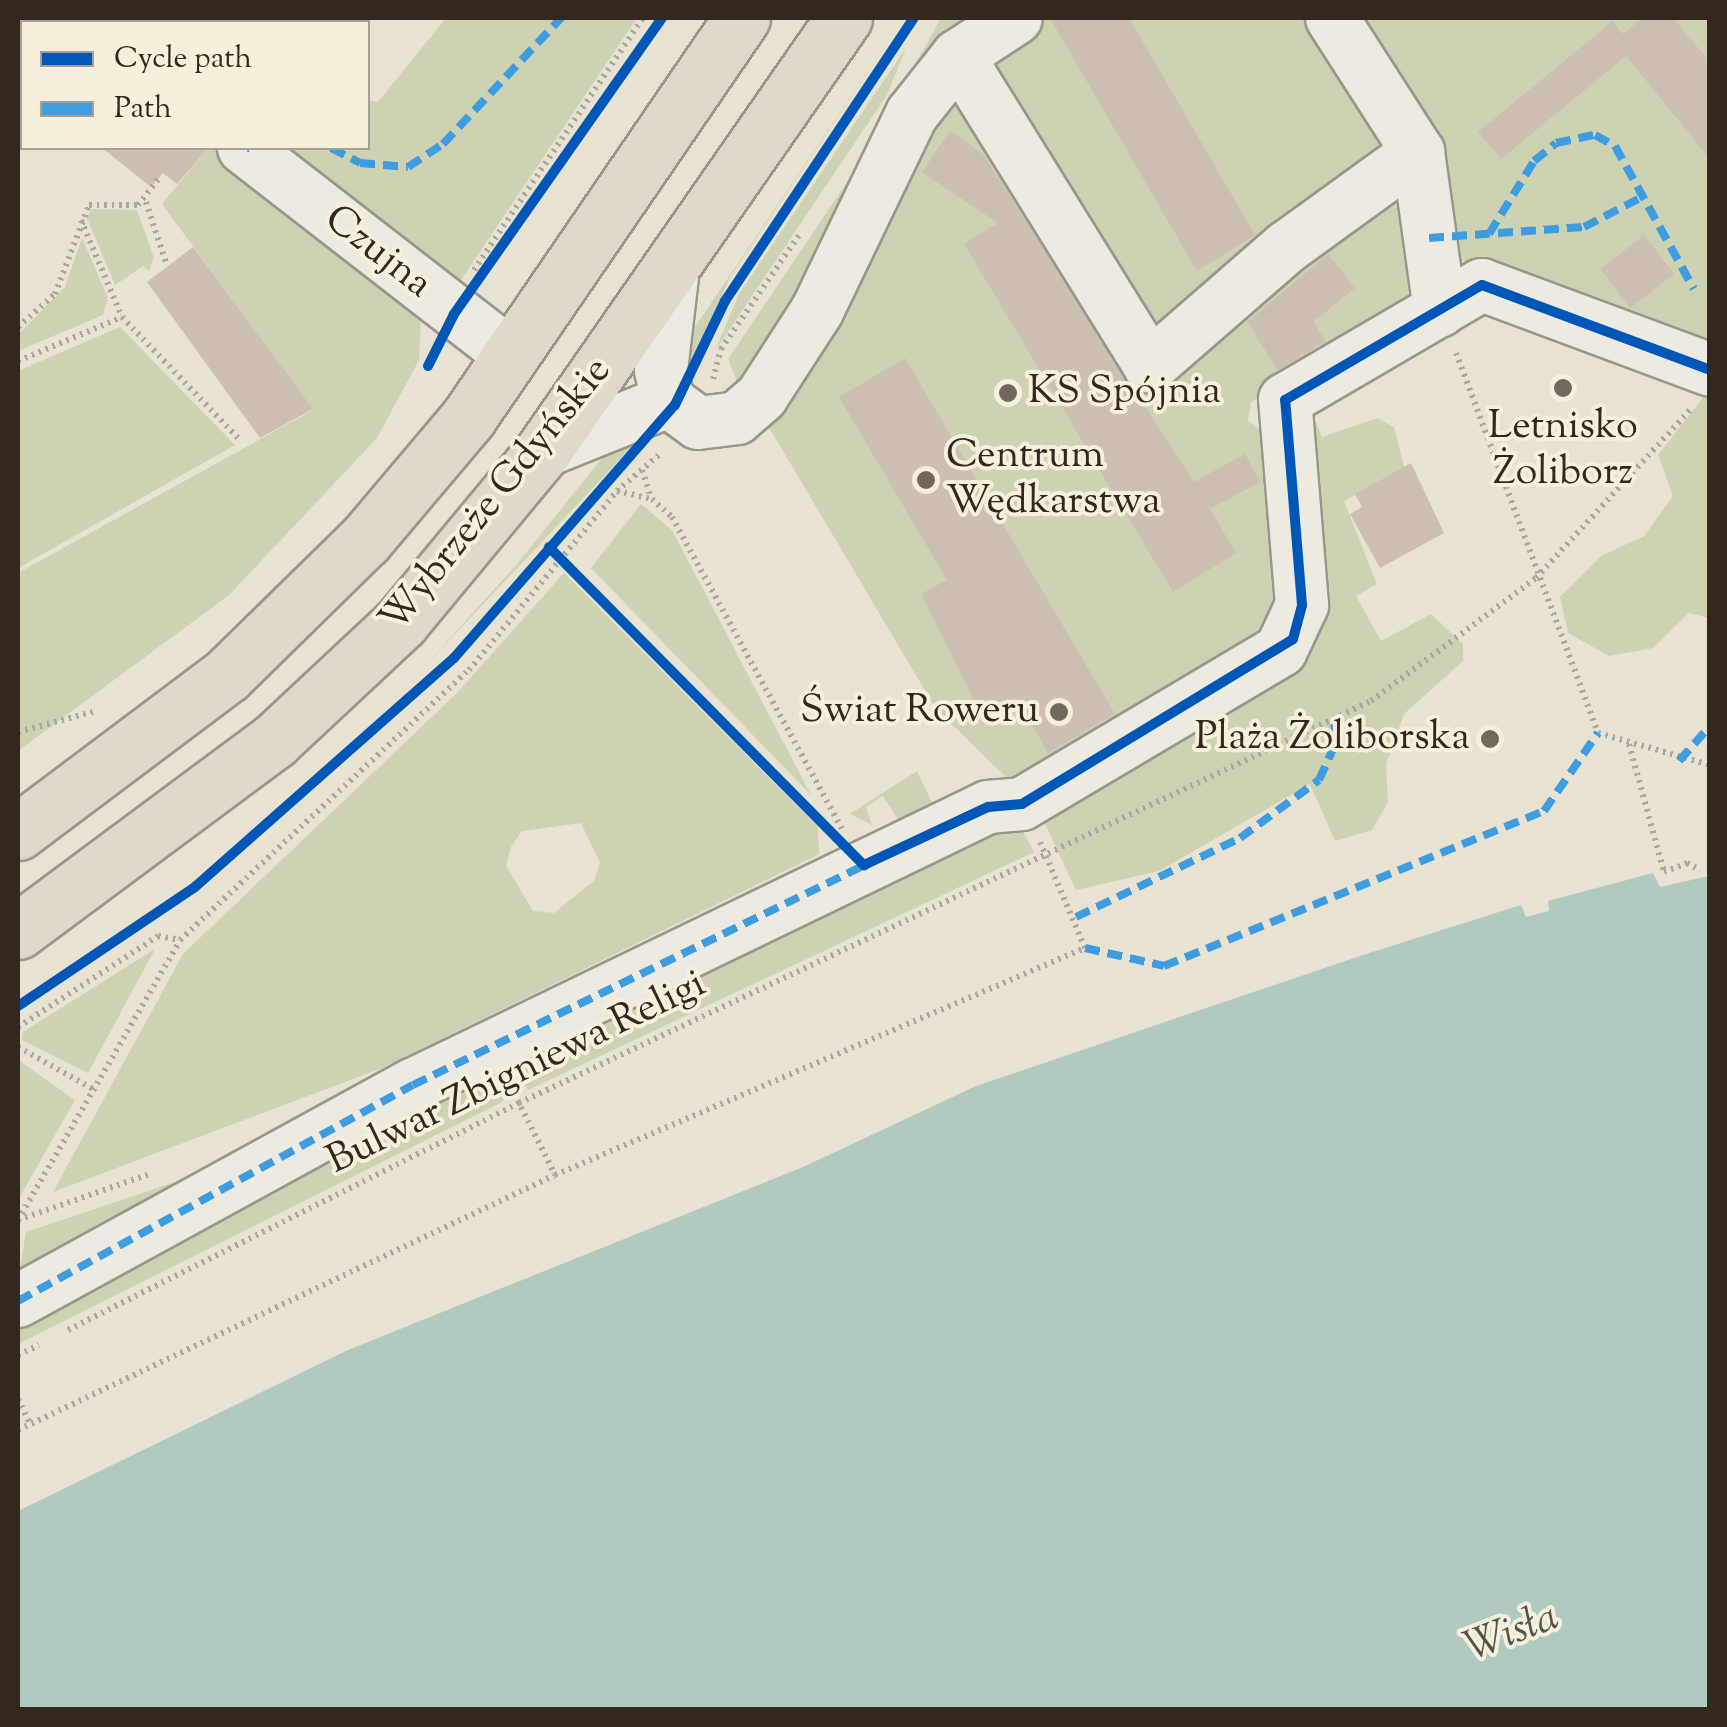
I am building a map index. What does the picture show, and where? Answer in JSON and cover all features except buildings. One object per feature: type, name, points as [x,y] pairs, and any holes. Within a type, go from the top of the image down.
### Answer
[{"type":"main road","name":"Wybrzeże Gdyńskie","points":[[18,832],[266,639],[410,489],[512,356],[742,18]]},
{"type":"main road","name":"Wybrzeże Gdyńskie","points":[[18,931],[317,704],[448,569],[542,452],[844,18]]},
{"type":"street","points":[[542,452],[678,408],[721,424],[762,396],[817,311],[912,114],[958,56],[1016,18]]},
{"type":"street","points":[[1332,18],[1418,152],[1440,310]]},
{"type":"street","points":[[958,56],[1150,366],[1287,247],[1418,152]]},
{"type":"street","name":"Czujna","points":[[247,150],[512,356]]},
{"type":"street","points":[[673,268],[660,370],[678,408]]},
{"type":"street","points":[[18,1301],[491,1047],[988,807],[1022,804],[1292,639],[1302,605],[1285,400],[1482,285],[1700,390]]},
{"type":"path","points":[[454,314],[456,296],[643,18]]},
{"type":"path","points":[[454,314],[662,18]]},
{"type":"path","points":[[158,179],[146,202],[168,266]]},
{"type":"path","points":[[18,328],[55,294],[89,205],[146,202]]},
{"type":"path","points":[[81,220],[122,317],[240,439]]},
{"type":"path","points":[[18,1220],[180,940],[469,670],[616,492],[642,470],[678,408],[807,223]]},
{"type":"path","points":[[1440,310],[1536,578],[1598,733],[1710,765]]},
{"type":"path","points":[[18,361],[122,317]]},
{"type":"path","points":[[608,476],[678,408],[710,335]]},
{"type":"path","points":[[642,470],[652,499],[672,517],[864,865]]},
{"type":"path","points":[[616,492],[652,499]]},
{"type":"path","points":[[525,574],[561,532]]},
{"type":"path","points":[[549,546],[577,572]]},
{"type":"path","points":[[18,732],[96,711]]},
{"type":"path","points":[[330,776],[386,724]]},
{"type":"path","points":[[1628,742],[1664,872],[1687,863],[1700,870]]},
{"type":"path","points":[[18,1430],[555,1175],[1084,948],[1022,804]]},
{"type":"path","points":[[814,810],[864,865]]},
{"type":"path","points":[[18,1027],[158,936],[180,940]]},
{"type":"path","points":[[18,1047],[95,1090]]},
{"type":"path","points":[[491,1047],[555,1175]]},
{"type":"path","points":[[18,1400],[30,1424]]},
{"type":"shaded area","points":[[446,18],[637,18],[461,280],[446,282],[277,150],[370,150],[370,100],[378,102]]},
{"type":"shaded area","points":[[904,18],[730,277],[683,384],[682,346]]},
{"type":"shaded area","name":"KS Spójnia","points":[[941,18],[1709,18],[1709,340],[1672,339],[1453,257],[1419,302],[1251,402],[1248,421],[1268,435],[1286,622],[1056,766],[1009,780],[936,709],[767,424],[779,415],[738,384],[728,359],[866,154]]},
{"type":"shaded area","points":[[906,48],[887,95],[715,351],[739,294]]},
{"type":"shaded area","points":[[206,150],[230,150],[421,314],[419,360],[377,438],[229,595],[18,751],[18,573],[313,410],[162,204]]},
{"type":"shaded area","points":[[92,209],[137,210],[154,258],[149,271],[143,266],[115,285],[87,218]]},
{"type":"shaded area","points":[[82,238],[108,298],[103,315],[18,351],[18,335],[65,287]]},
{"type":"shaded area","points":[[120,327],[235,445],[18,568],[18,371]]},
{"type":"shaded area","points":[[1709,390],[1709,618],[1689,613],[1653,648],[1609,656],[1568,633],[1560,597],[1601,556],[1644,536],[1673,496],[1658,455]]},
{"type":"shaded area","points":[[1309,405],[1322,437],[1377,418],[1394,427],[1404,467],[1344,501],[1377,584],[1356,596],[1381,641],[1431,614],[1463,644],[1463,661],[1404,714],[1386,764],[1388,802],[1372,830],[1335,841],[1310,784],[1159,871],[1076,890],[1038,809],[1289,659]]},
{"type":"shaded area","points":[[618,438],[640,438],[424,667],[517,564]]},
{"type":"shaded area","points":[[641,504],[672,530],[811,795],[591,568]]},
{"type":"shaded area","points":[[564,573],[818,827],[819,854],[382,1068],[53,1192],[183,954],[457,693]],"holes":[[[581,823],[600,863],[594,881],[554,913],[533,911],[506,866],[511,847],[522,831]]]},
{"type":"shaded area","points":[[917,771],[935,809],[901,824],[883,796],[866,807],[872,825],[850,814]]},
{"type":"shaded area","points":[[1017,820],[1034,852],[528,1090],[515,1065]]},
{"type":"shaded area","points":[[155,949],[88,1073],[22,1040],[23,1032]]},
{"type":"shaded area","points":[[18,1060],[75,1100],[18,1200]]},
{"type":"shaded area","points":[[492,1077],[504,1101],[18,1344],[18,1322]]},
{"type":"shaded area","points":[[193,1176],[18,1282],[26,1232]]},
{"type":"water","name":"Wisła","points":[[1653,873],[1660,887],[1709,876],[1709,1709],[18,1709],[18,1511],[348,1350],[803,1167],[976,1086],[1521,905],[1526,917],[1549,911],[1548,901]]},
{"type":"marked path","points":[[335,150],[360,163],[408,167],[443,144],[561,18]]},
{"type":"marked path","points":[[1489,234],[1534,161],[1556,143],[1595,135],[1615,146],[1694,289]]},
{"type":"marked path","points":[[1429,238],[1584,227],[1644,196]]},
{"type":"marked path","points":[[1076,917],[1240,838],[1319,780],[1338,738],[1333,722]]},
{"type":"marked path","points":[[1679,761],[1710,726]]},
{"type":"marked path","points":[[1085,948],[1164,966],[1544,811],[1598,733]]},
{"type":"marked path","points":[[18,1301],[413,1085],[871,862]]},
{"type":"cycle path","points":[[428,366],[454,314],[662,18]]},
{"type":"cycle path","points":[[18,1006],[195,887],[454,658],[675,405],[725,301],[914,18]]},
{"type":"cycle path","points":[[549,547],[864,865],[988,807],[1022,804],[1293,639],[1302,605],[1285,400],[1482,285],[1710,370]]},
{"type":"place","name":"Letnisko Żoliborz","points":[[1563,388]]},
{"type":"place","name":"KS Spójnia","points":[[1008,393]]},
{"type":"place","name":"Centrum Wędkarstwa","points":[[926,480]]},
{"type":"place","name":"Świat Roweru","points":[[1059,712]]},
{"type":"place","name":"Plaża Żoliborska","points":[[1490,739]]}]
